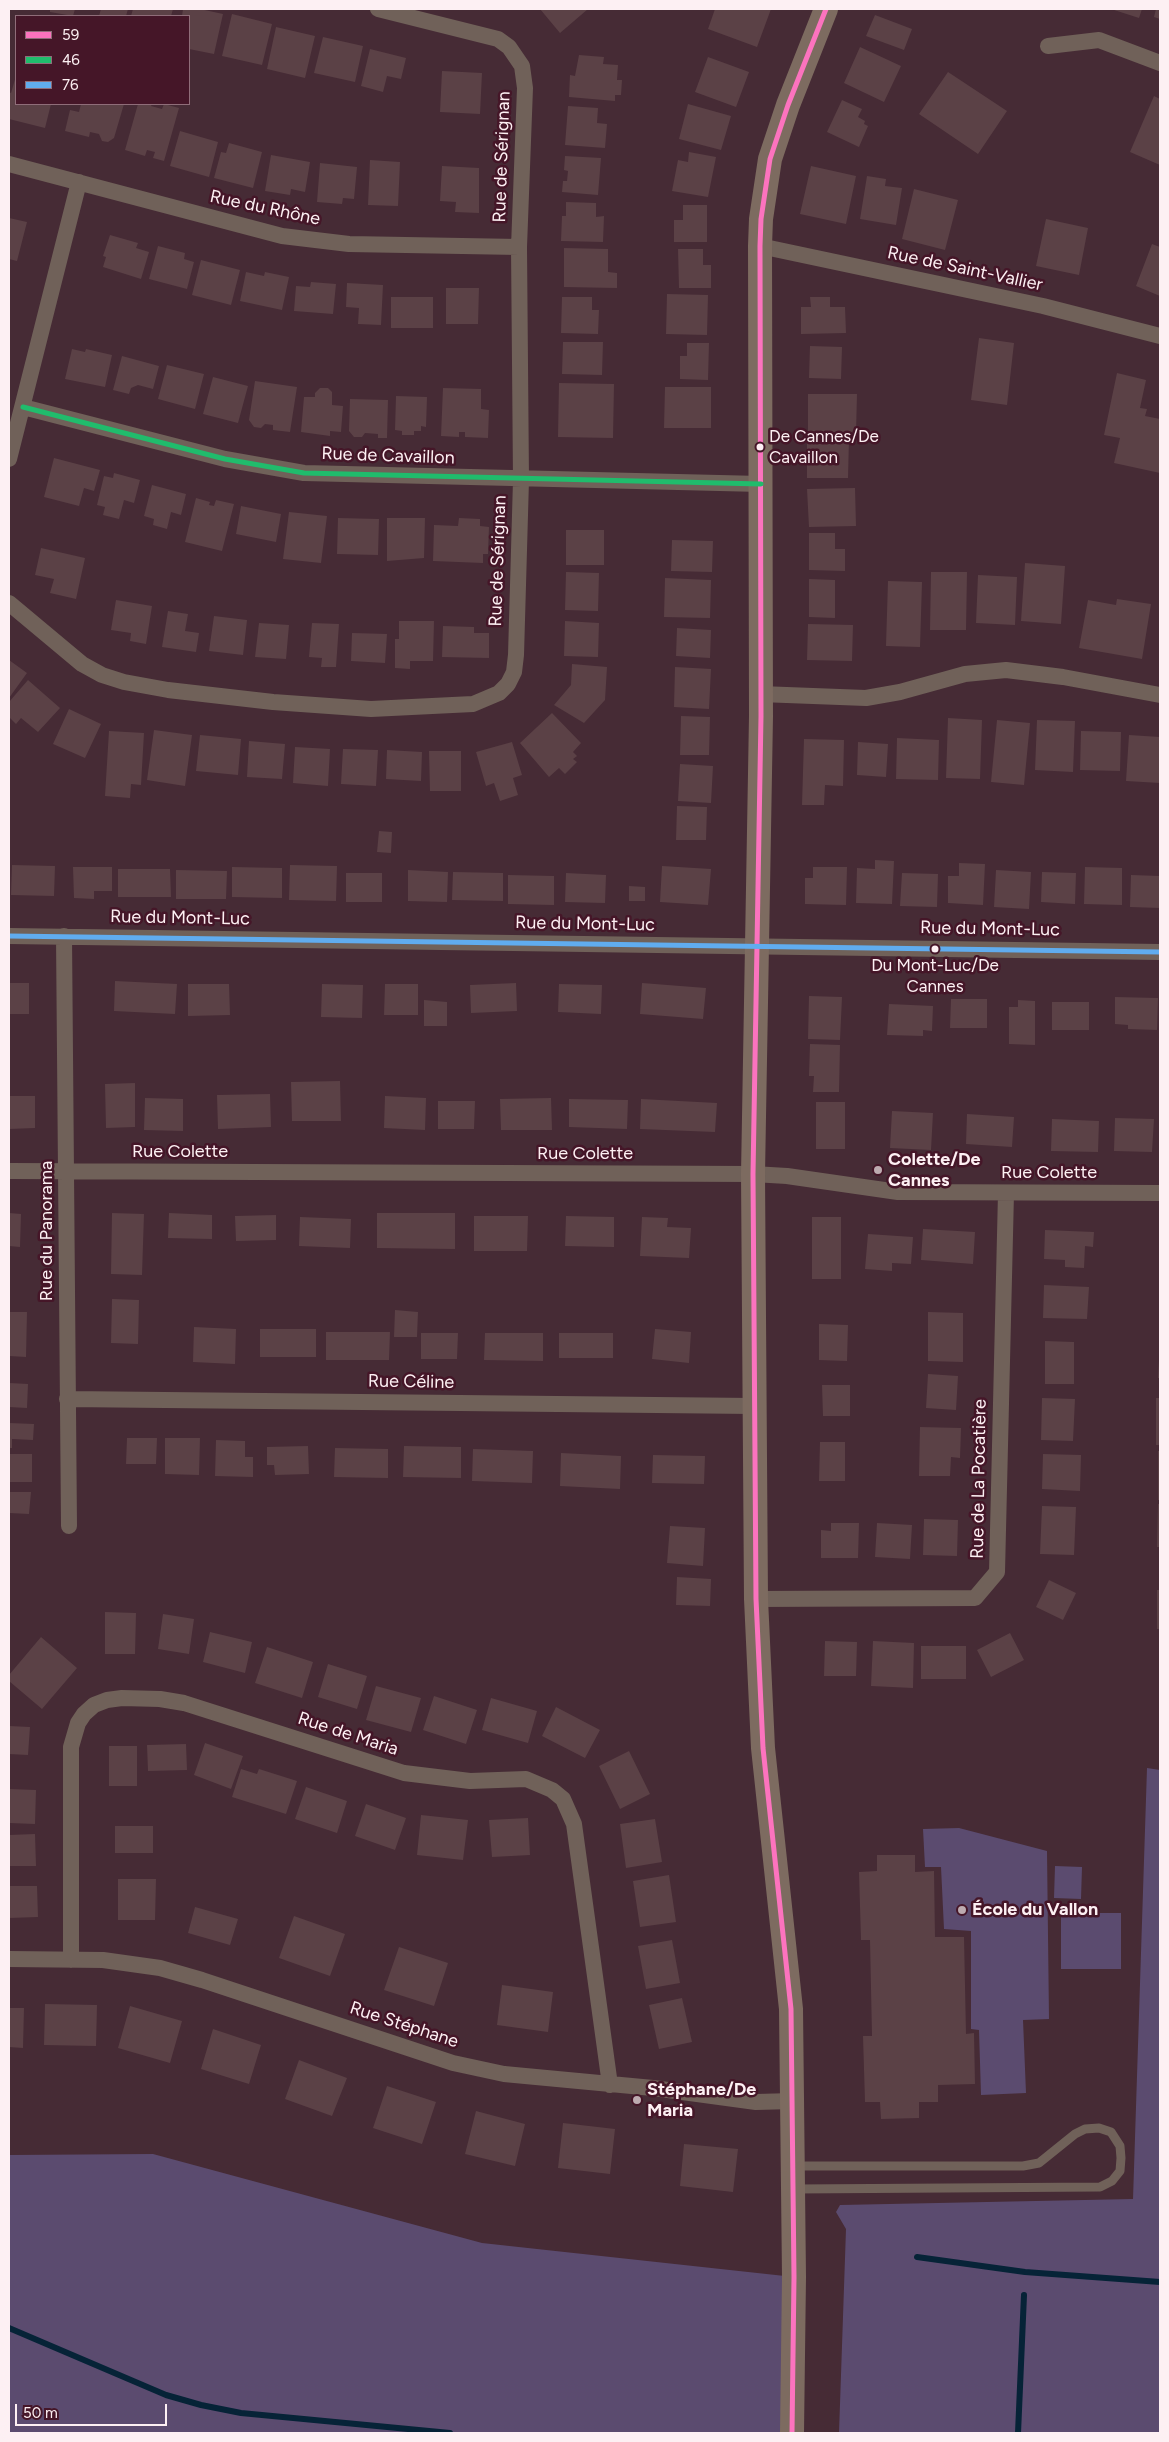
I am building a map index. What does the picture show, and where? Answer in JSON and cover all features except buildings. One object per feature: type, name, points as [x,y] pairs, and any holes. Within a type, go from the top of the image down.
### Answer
[{"type":"street","name":"Rue de Sérignan","points":[[9,603],[82,664],[102,675],[124,682],[218,697],[372,709],[473,704],[487,700],[500,693],[508,684],[514,672],[521,480],[519,247],[525,88],[522,66],[518,58],[498,39],[378,9]]},
{"type":"street","points":[[792,2433],[794,2276],[791,2009],[763,1748],[756,1599],[753,1174],[760,694],[760,246],[761,219],[770,159],[788,105],[826,9]]},
{"type":"street","points":[[1048,46],[1099,40],[1160,63]]},
{"type":"street","name":"Rue du Rhône","points":[[9,164],[252,230],[282,236],[349,244],[519,247]]},
{"type":"street","points":[[9,459],[79,182]]},
{"type":"street","name":"Rue de Saint-Vallier","points":[[760,246],[1043,306],[1160,336]]},
{"type":"street","name":"Rue de Cavaillon","points":[[23,407],[225,459],[277,470],[333,476],[761,484]]},
{"type":"street","points":[[760,694],[866,698],[900,692],[965,674],[1006,670],[1063,677],[1102,686],[1160,695]]},
{"type":"street","name":"Rue du Mont-Luc","points":[[9,936],[1160,952]]},
{"type":"street","name":"Rue du Panorama","points":[[64,936],[69,1526]]},
{"type":"street","name":"Rue Colette","points":[[9,1171],[753,1174],[788,1176],[898,1192],[1160,1193]]},
{"type":"street","name":"Rue de La Pocatière","points":[[756,1599],[975,1598],[997,1572],[1006,1193]]},
{"type":"street","name":"Rue Céline","points":[[67,1399],[754,1406]]},
{"type":"street","name":"Rue de Maria","points":[[71,1960],[71,1746],[75,1729],[84,1714],[94,1705],[107,1700],[150,1699],[184,1703],[404,1773],[470,1780],[526,1779],[552,1790],[563,1799],[574,1824],[610,2084]]},
{"type":"street","name":"Rue Stéphane","points":[[9,1959],[103,1960],[181,1973],[453,2063],[504,2074],[610,2084],[756,2102],[793,2101]]},
{"type":"lane","points":[[792,2166],[1023,2166],[1039,2163],[1075,2134],[1092,2128],[1111,2132],[1120,2146],[1122,2158],[1120,2171],[1112,2181],[1100,2187],[792,2189]]},
{"type":"shaded area","points":[[1147,1768],[1160,1770],[1160,2433],[839,2433],[846,2229],[836,2212],[840,2205],[1133,2199]]},
{"type":"shaded area","points":[[959,1828],[1047,1851],[1049,2019],[1023,2020],[1026,2093],[981,2095],[979,2030],[971,2029],[971,1931],[944,1929],[941,1867],[925,1867],[923,1829]]},
{"type":"shaded area","points":[[1055,1866],[1082,1867],[1081,1899],[1054,1898]]},
{"type":"shaded area","points":[[1061,1913],[1121,1913],[1121,1969],[1061,1969]]},
{"type":"shaded area","points":[[153,2154],[482,2243],[794,2277],[792,2433],[9,2433],[9,2155]]},
{"type":"waterway","points":[[917,2257],[1025,2272],[1160,2282]]},
{"type":"waterway","points":[[1018,2433],[1024,2295]]},
{"type":"waterway","points":[[9,2328],[166,2395],[201,2405],[241,2413],[450,2433]]},
{"type":"transit line","name":"59","points":[[792,2433],[794,2277],[791,2009],[763,1748],[756,1599],[753,1174],[761,716],[760,246],[761,219],[770,159],[788,105],[826,9]]},
{"type":"transit line","name":"46","points":[[23,407],[225,459],[304,473],[761,484]]},
{"type":"transit line","name":"76","points":[[9,936],[1160,952]]},
{"type":"place","name":"De Cannes/De Cavaillon","points":[[760,447]]},
{"type":"place","name":"Du Mont-Luc/De Cannes","points":[[935,949]]},
{"type":"place","name":"Colette/De Cannes","points":[[878,1170]]},
{"type":"place","name":"École du Vallon","points":[[962,1910]]},
{"type":"place","name":"Stéphane/De Maria","points":[[637,2100]]}]
